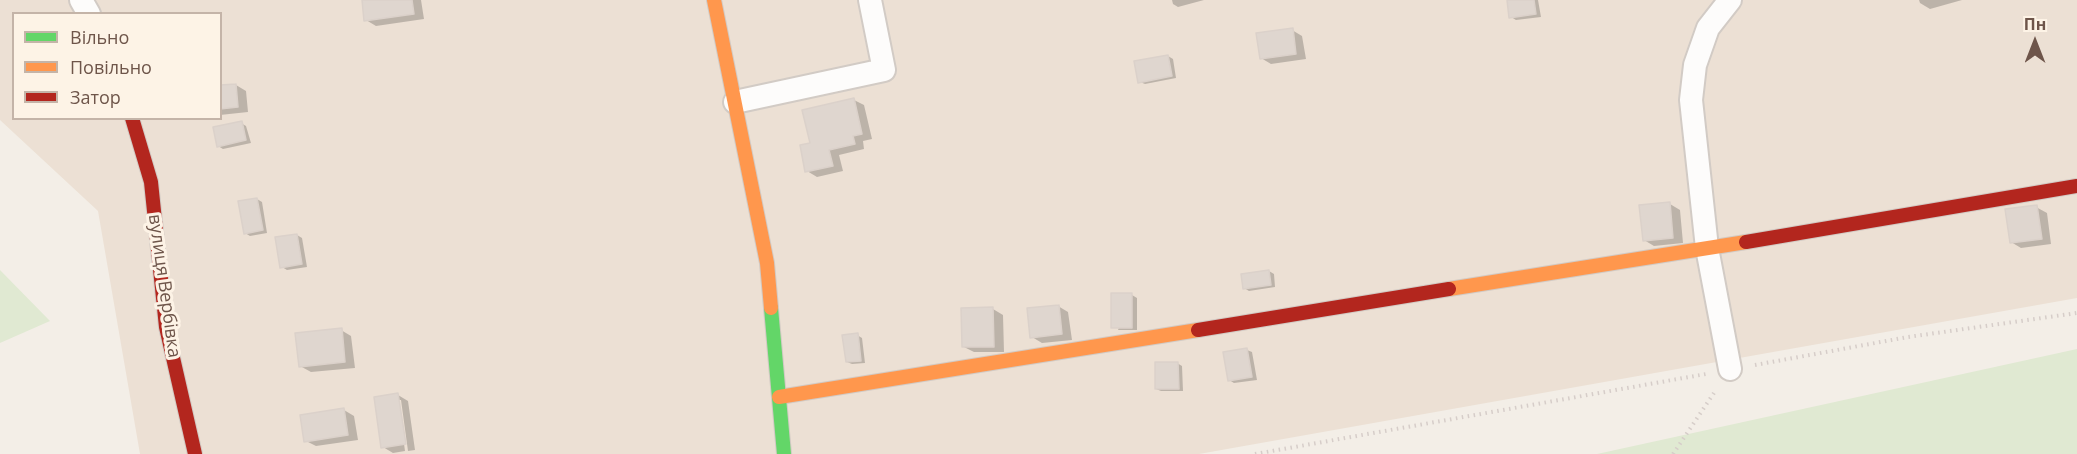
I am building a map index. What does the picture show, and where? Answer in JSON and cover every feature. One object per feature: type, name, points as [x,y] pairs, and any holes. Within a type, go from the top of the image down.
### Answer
[{"type":"street","points":[[714,0],[767,263],[784,454]]},
{"type":"street","points":[[735,102],[884,70],[870,0]]},
{"type":"street","points":[[1730,0],[1708,28],[1695,65],[1691,100],[1707,248],[1730,369]]},
{"type":"street","name":"вулиця Вербівка","points":[[133,120],[151,182],[166,327],[195,454]]},
{"type":"street","points":[[779,397],[1707,248],[2077,186]]},
{"type":"path","points":[[1255,454],[1908,337],[2077,313]]},
{"type":"path","points":[[1673,454],[1730,369]]},
{"type":"shaded area","points":[[0,0],[2077,0],[2077,298],[1199,454],[140,454],[98,211],[0,120]]},
{"type":"green space","points":[[0,270],[50,321],[0,343]]},
{"type":"green space","points":[[2077,349],[2077,454],[1597,454]]},
{"type":"building","points":[[362,0],[412,0],[414,14],[364,21]]},
{"type":"building","points":[[1507,0],[1534,0],[1536,14],[1509,18]]},
{"type":"building","points":[[1293,28],[1296,54],[1260,59],[1256,33]]},
{"type":"building","points":[[1168,55],[1172,76],[1138,83],[1134,61]]},
{"type":"building","points":[[236,84],[238,107],[222,109],[222,85]]},
{"type":"building","points":[[854,98],[862,134],[853,136],[855,144],[829,150],[833,166],[805,172],[800,145],[810,143],[802,110]]},
{"type":"building","points":[[242,121],[246,140],[217,147],[213,127]]},
{"type":"building","points":[[257,198],[263,230],[244,234],[238,201]]},
{"type":"building","points":[[1670,202],[1673,238],[1643,241],[1639,205]]},
{"type":"building","points":[[2037,205],[2042,239],[2010,243],[2005,209]]},
{"type":"building","points":[[297,234],[302,264],[280,268],[275,237]]},
{"type":"building","points":[[1269,270],[1271,285],[1243,289],[1241,274]]},
{"type":"building","points":[[1111,293],[1132,293],[1132,328],[1111,328]]},
{"type":"building","points":[[1059,305],[1062,334],[1030,338],[1027,308]]},
{"type":"building","points":[[993,307],[994,347],[962,347],[961,308]]},
{"type":"building","points":[[342,328],[345,362],[299,367],[295,333]]},
{"type":"building","points":[[858,333],[861,361],[846,362],[842,335]]},
{"type":"building","points":[[1247,348],[1252,377],[1228,381],[1223,352]]},
{"type":"building","points":[[1155,362],[1178,362],[1179,389],[1155,389]]},
{"type":"building","points":[[398,393],[406,444],[381,448],[374,397]]},
{"type":"building","points":[[344,408],[348,435],[304,442],[300,415]]},
{"type":"traffic: fast","points":[[771,308],[784,454]]},
{"type":"traffic: slow","points":[[714,0],[767,263],[771,308]]},
{"type":"traffic: slow","points":[[1449,289],[1746,242]]},
{"type":"traffic: slow","points":[[779,397],[1198,330]]},
{"type":"traffic: jam","points":[[133,120],[151,182],[166,327],[195,454]]},
{"type":"traffic: jam","points":[[1746,242],[2077,186]]},
{"type":"traffic: jam","points":[[1198,330],[1449,289]]}]
